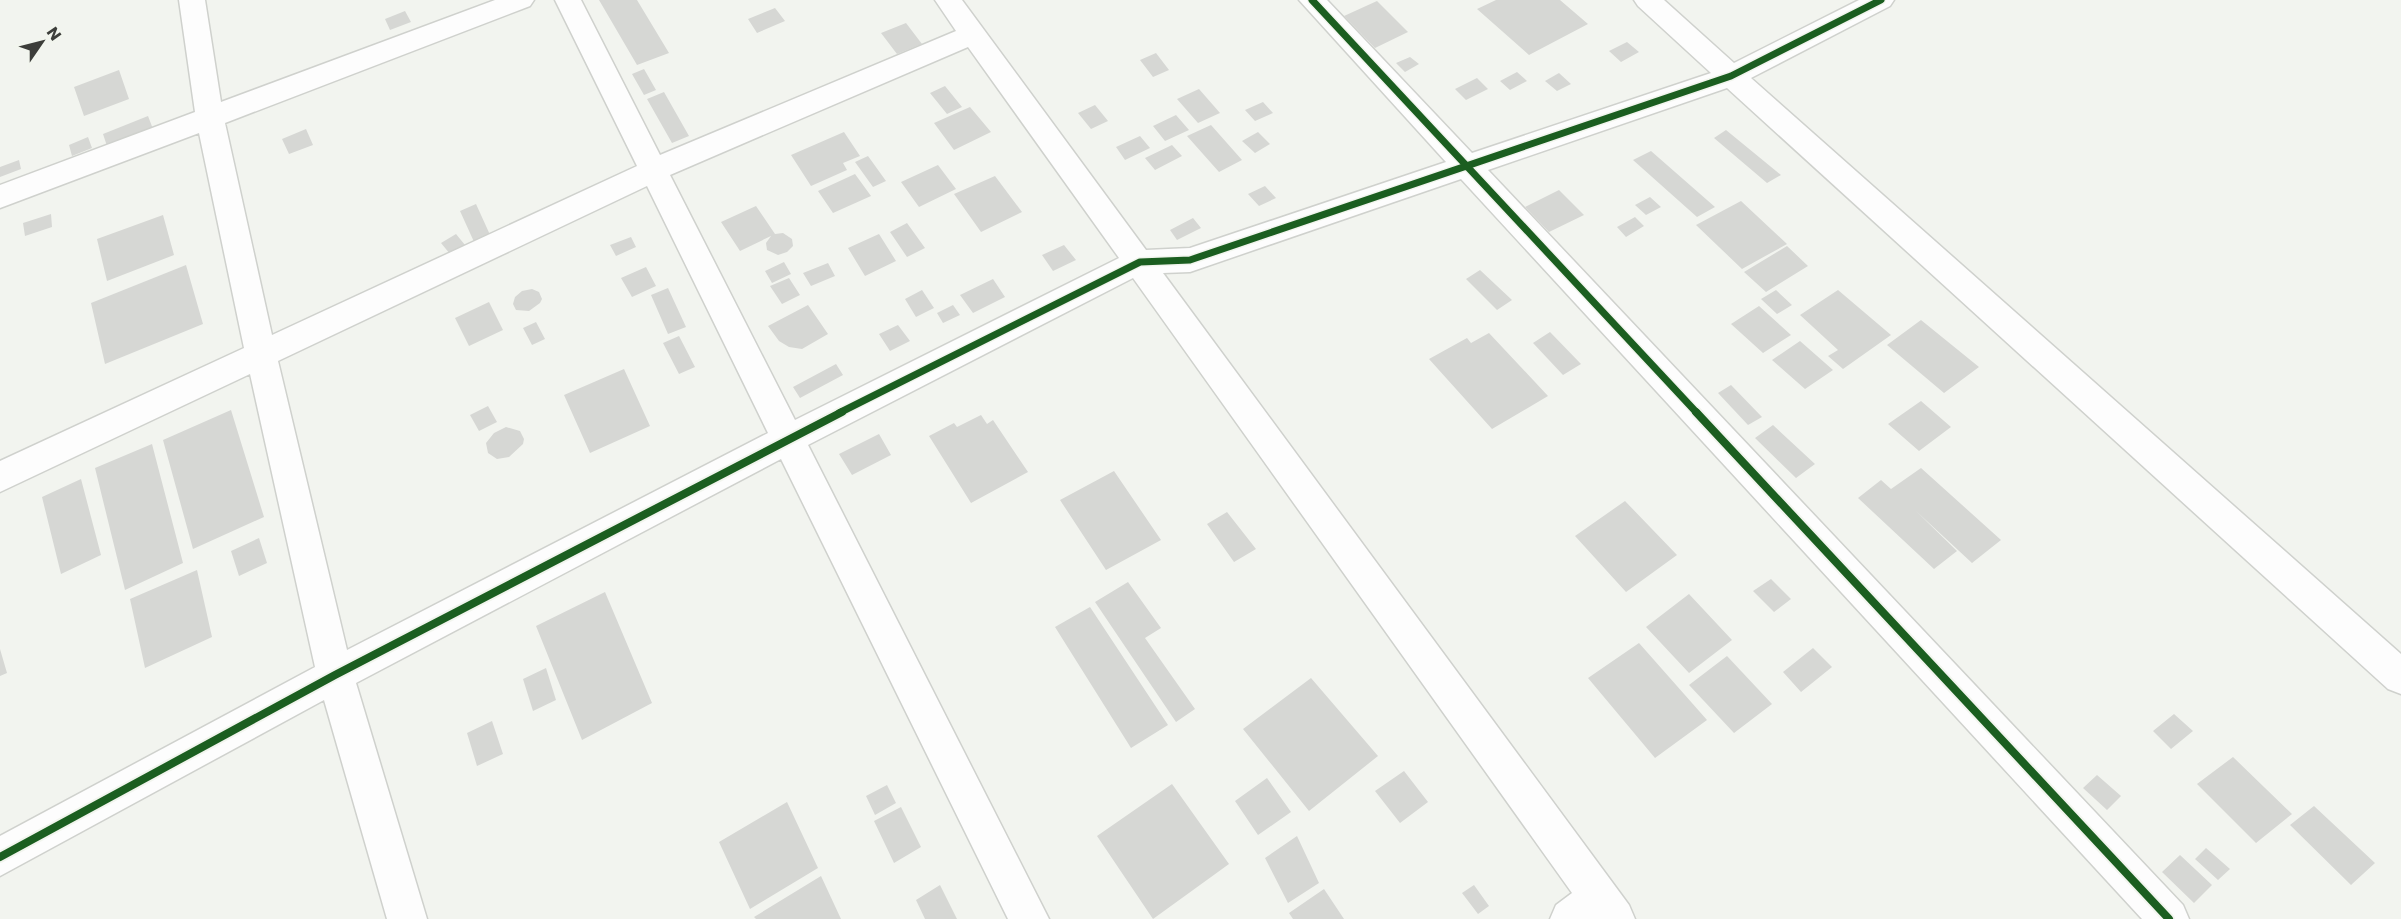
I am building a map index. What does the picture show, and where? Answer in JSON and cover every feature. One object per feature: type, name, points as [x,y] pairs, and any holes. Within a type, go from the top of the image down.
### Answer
[{"type":"street","points":[[192,0],[210,118],[261,355],[335,675],[407,919]]},
{"type":"street","points":[[0,197],[521,0]]},
{"type":"street","points":[[568,0],[1029,919]]},
{"type":"street","points":[[948,0],[1140,262],[1594,912]]},
{"type":"street","points":[[1312,0],[2169,919]]},
{"type":"street","points":[[1647,0],[2401,677]]},
{"type":"street","points":[[0,857],[335,675],[788,439],[1140,262],[1190,260],[1731,76],[1881,0]]},
{"type":"street","points":[[0,477],[654,170],[973,34]]},
{"type":"building","points":[[599,0],[637,0],[669,53],[637,65]]},
{"type":"building","points":[[1496,0],[1560,0],[1588,24],[1529,55],[1477,9]]},
{"type":"building","points":[[1377,1],[1408,32],[1375,48],[1344,16]]},
{"type":"building","points":[[775,8],[785,21],[757,33],[748,19]]},
{"type":"building","points":[[405,11],[411,22],[390,30],[385,19]]},
{"type":"building","points":[[906,23],[922,44],[897,54],[881,33]]},
{"type":"building","points":[[1627,42],[1639,52],[1621,62],[1609,51]]},
{"type":"building","points":[[1156,53],[1169,70],[1153,77],[1140,60]]},
{"type":"building","points":[[1410,57],[1419,64],[1405,72],[1396,63]]},
{"type":"building","points":[[644,69],[656,90],[644,95],[632,74]]},
{"type":"building","points":[[119,70],[129,99],[84,116],[74,87]]},
{"type":"building","points":[[1517,72],[1527,81],[1510,90],[1500,81]]},
{"type":"building","points":[[1559,73],[1571,84],[1557,91],[1545,81]]},
{"type":"building","points":[[1477,78],[1488,89],[1466,100],[1455,89]]},
{"type":"building","points":[[945,86],[962,107],[947,114],[930,93]]},
{"type":"building","points":[[1199,89],[1220,113],[1198,123],[1177,99]]},
{"type":"building","points":[[664,92],[689,136],[672,143],[647,99]]},
{"type":"building","points":[[1263,102],[1273,113],[1255,121],[1245,110]]},
{"type":"building","points":[[1095,105],[1108,121],[1091,129],[1078,113]]},
{"type":"building","points":[[970,107],[991,132],[954,150],[934,123]]},
{"type":"building","points":[[1176,115],[1189,130],[1165,141],[1153,126]]},
{"type":"building","points":[[148,116],[153,129],[107,146],[103,134]]},
{"type":"building","points":[[1211,125],[1242,160],[1219,172],[1187,136]]},
{"type":"building","points":[[306,129],[313,145],[289,154],[282,139]]},
{"type":"building","points":[[1726,130],[1781,175],[1767,183],[1714,138]]},
{"type":"building","points":[[844,132],[860,156],[843,163],[847,170],[811,186],[791,155]]},
{"type":"building","points":[[1258,132],[1270,144],[1255,153],[1242,141]]},
{"type":"building","points":[[1140,136],[1150,148],[1125,160],[1116,147]]},
{"type":"building","points":[[88,137],[92,148],[72,156],[69,145]]},
{"type":"building","points":[[1172,145],[1182,156],[1155,170],[1145,158]]},
{"type":"building","points":[[1651,151],[1715,207],[1697,217],[1633,160]]},
{"type":"building","points":[[868,156],[886,181],[873,187],[855,162]]},
{"type":"building","points":[[19,160],[21,169],[0,177],[0,167]]},
{"type":"building","points":[[938,165],[956,189],[919,207],[901,182]]},
{"type":"building","points":[[855,174],[871,196],[833,213],[818,191]]},
{"type":"building","points":[[995,176],[1022,212],[981,232],[954,194]]},
{"type":"building","points":[[1265,186],[1276,198],[1259,206],[1248,194]]},
{"type":"building","points":[[1559,190],[1584,215],[1549,232],[1525,207]]},
{"type":"building","points":[[1650,197],[1661,207],[1646,215],[1635,205]]},
{"type":"building","points":[[1741,201],[1787,244],[1742,269],[1696,225]]},
{"type":"building","points":[[476,204],[491,237],[475,244],[460,211]]},
{"type":"building","points":[[756,206],[775,234],[783,233],[792,239],[793,246],[787,252],[778,255],[767,250],[766,243],[771,236],[740,251],[721,222]]},
{"type":"building","points":[[51,214],[52,227],[25,236],[23,223]]},
{"type":"building","points":[[163,215],[174,255],[107,281],[97,239]]},
{"type":"building","points":[[1635,217],[1644,226],[1626,237],[1617,227]]},
{"type":"building","points":[[1193,218],[1201,228],[1177,240],[1170,230]]},
{"type":"building","points":[[907,223],[925,248],[907,257],[890,232]]},
{"type":"building","points":[[456,234],[465,245],[450,254],[441,243]]},
{"type":"building","points":[[879,234],[896,261],[865,276],[848,248]]},
{"type":"building","points":[[631,237],[636,247],[616,256],[610,245]]},
{"type":"building","points":[[1064,245],[1076,260],[1053,271],[1042,255]]},
{"type":"building","points":[[1787,246],[1808,266],[1766,292],[1744,272]]},
{"type":"building","points":[[784,262],[791,274],[772,283],[765,271]]},
{"type":"building","points":[[828,263],[835,276],[811,286],[803,273]]},
{"type":"building","points":[[186,265],[203,324],[105,364],[91,303]]},
{"type":"building","points":[[646,267],[656,286],[632,297],[621,278]]},
{"type":"building","points":[[1480,270],[1512,300],[1497,310],[1466,279]]},
{"type":"building","points":[[789,278],[800,295],[782,304],[770,286]]},
{"type":"building","points":[[993,279],[1005,297],[973,313],[960,295]]},
{"type":"building","points":[[668,288],[686,327],[668,334],[651,295]]},
{"type":"building","points":[[532,289],[539,292],[542,299],[540,303],[529,311],[516,310],[513,304],[515,297],[522,291]]},
{"type":"building","points":[[922,290],[934,308],[916,317],[905,299]]},
{"type":"building","points":[[1776,290],[1792,305],[1777,314],[1761,299]]},
{"type":"building","points":[[1838,290],[1891,335],[1843,369],[1828,356],[1838,350],[1800,315]]},
{"type":"building","points":[[489,302],[503,330],[469,346],[455,318]]},
{"type":"building","points":[[808,305],[828,334],[802,349],[789,347],[779,341],[768,326]]},
{"type":"building","points":[[953,305],[960,315],[943,323],[937,313]]},
{"type":"building","points":[[1759,306],[1791,335],[1763,353],[1731,324]]},
{"type":"building","points":[[1921,320],[1979,367],[1944,393],[1887,345]]},
{"type":"building","points":[[536,322],[545,339],[532,345],[523,328]]},
{"type":"building","points":[[898,325],[910,341],[890,351],[879,334]]},
{"type":"building","points":[[1550,332],[1581,364],[1563,375],[1533,343]]},
{"type":"building","points":[[1489,333],[1548,396],[1492,429],[1429,359],[1467,338],[1471,343]]},
{"type":"building","points":[[679,336],[695,367],[679,374],[663,343]]},
{"type":"building","points":[[1800,341],[1833,370],[1805,389],[1772,360]]},
{"type":"building","points":[[836,364],[843,375],[800,398],[793,387]]},
{"type":"building","points":[[624,369],[650,426],[590,453],[564,395]]},
{"type":"building","points":[[1731,385],[1762,417],[1748,425],[1718,393]]},
{"type":"building","points":[[1921,401],[1951,427],[1919,451],[1888,424]]},
{"type":"building","points":[[488,406],[497,422],[479,431],[470,415]]},
{"type":"building","points":[[231,410],[264,517],[193,549],[163,440]]},
{"type":"building","points":[[981,415],[987,424],[993,420],[1028,472],[971,503],[929,436],[954,423],[957,427]]},
{"type":"building","points":[[1773,425],[1815,464],[1796,478],[1755,438]]},
{"type":"building","points":[[506,427],[520,431],[524,439],[523,444],[509,457],[497,459],[488,453],[486,443],[494,433]]},
{"type":"building","points":[[879,434],[891,455],[852,475],[839,454]]},
{"type":"building","points":[[152,444],[183,563],[125,590],[95,468]]},
{"type":"building","points":[[1921,468],[2001,540],[1972,563],[1916,511],[1957,551],[1934,569],[1858,498],[1881,480],[1891,489]]},
{"type":"building","points":[[1114,471],[1161,540],[1106,570],[1060,500]]},
{"type":"building","points":[[81,479],[101,555],[61,574],[42,497]]},
{"type":"building","points":[[1625,501],[1677,555],[1626,592],[1575,536]]},
{"type":"building","points":[[1227,512],[1256,549],[1234,562],[1207,524]]},
{"type":"building","points":[[259,538],[267,563],[239,576],[231,551]]},
{"type":"building","points":[[197,570],[212,637],[145,668],[130,599]]},
{"type":"building","points":[[1771,579],[1791,599],[1774,612],[1753,591]]},
{"type":"building","points":[[1128,582],[1161,628],[1145,638],[1195,709],[1176,722],[1095,602]]},
{"type":"building","points":[[605,592],[652,703],[582,740],[536,626]]},
{"type":"building","points":[[1689,594],[1732,640],[1689,673],[1646,627]]},
{"type":"building","points":[[1090,607],[1168,725],[1131,748],[1055,627]]},
{"type":"building","points":[[1639,643],[1707,720],[1655,758],[1588,678]]},
{"type":"building","points":[[1813,648],[1832,667],[1801,692],[1783,672]]},
{"type":"building","points":[[0,649],[7,673],[0,676]]},
{"type":"building","points":[[1727,656],[1772,704],[1734,733],[1689,685]]},
{"type":"building","points":[[546,668],[556,700],[533,711],[523,679]]},
{"type":"building","points":[[1311,678],[1378,756],[1309,811],[1243,729]]},
{"type":"building","points":[[2174,714],[2193,731],[2171,749],[2153,731]]},
{"type":"building","points":[[492,721],[503,754],[477,766],[467,733]]},
{"type":"building","points":[[2233,757],[2292,814],[2256,843],[2197,784]]},
{"type":"building","points":[[1404,771],[1428,802],[1400,823],[1375,791]]},
{"type":"building","points":[[2097,775],[2121,796],[2107,810],[2083,788]]},
{"type":"building","points":[[1267,778],[1291,812],[1258,835],[1235,801]]},
{"type":"building","points":[[1172,784],[1229,864],[1153,919],[1097,836]]},
{"type":"building","points":[[887,785],[896,803],[875,815],[866,796]]},
{"type":"building","points":[[787,802],[818,868],[750,909],[719,842]]},
{"type":"building","points":[[2314,806],[2375,863],[2351,885],[2290,825]]},
{"type":"building","points":[[901,807],[921,847],[894,863],[874,821]]},
{"type":"building","points":[[1297,836],[1319,883],[1288,903],[1265,858]]},
{"type":"building","points":[[2206,848],[2230,869],[2218,880],[2195,859]]},
{"type":"building","points":[[2180,855],[2212,885],[2194,903],[2162,872]]},
{"type":"building","points":[[821,876],[841,919],[756,919],[754,917]]},
{"type":"building","points":[[940,885],[957,919],[925,919],[916,900]]},
{"type":"building","points":[[1474,885],[1489,906],[1478,914],[1462,893]]},
{"type":"building","points":[[1324,889],[1344,919],[1293,919],[1289,913]]},
{"type":"cycle path","points":[[1312,0],[2169,919]]},
{"type":"cycle path","points":[[0,857],[335,675],[788,439],[1121,270],[1140,262],[1190,260],[1731,76],[1881,0]]}]
